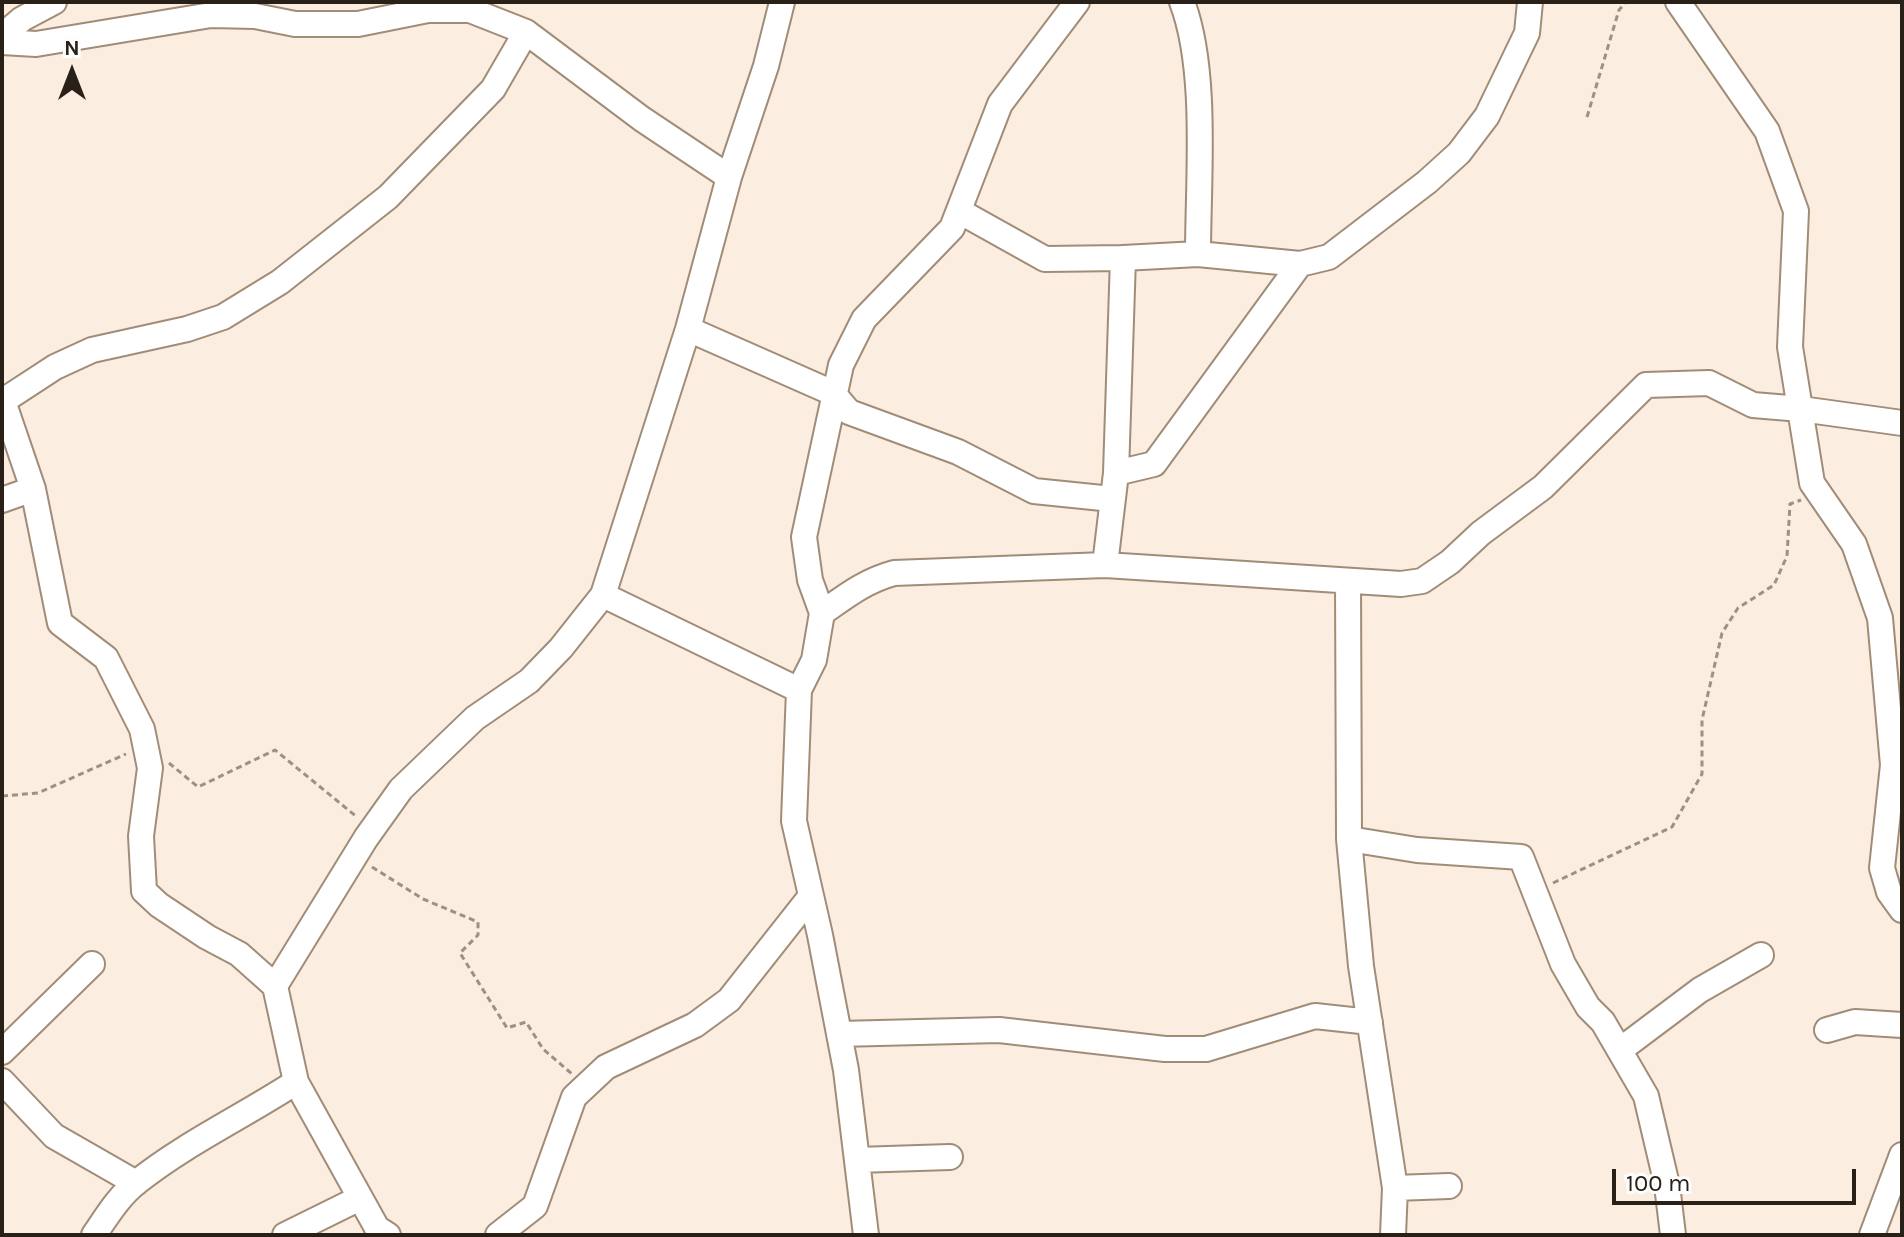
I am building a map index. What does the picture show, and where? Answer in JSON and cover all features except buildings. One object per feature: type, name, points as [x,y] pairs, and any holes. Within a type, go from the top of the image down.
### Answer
[{"type":"street","points":[[2,39],[22,19],[54,2]]},
{"type":"street","points":[[275,986],[401,789],[475,718],[529,681],[561,648],[603,595],[688,329],[729,177],[766,66],[782,2]]},
{"type":"street","points":[[866,1235],[839,1034],[794,821],[799,690],[814,660],[822,613],[810,580],[804,537],[833,393],[841,365],[864,319],[952,228],[1000,104],[1077,2]]},
{"type":"street","points":[[1182,2],[1190,24],[1198,83],[1198,254]]},
{"type":"street","points":[[959,211],[1045,259],[1198,254],[1300,264],[1329,257],[1427,182],[1459,153],[1487,116],[1527,33],[1530,2]]},
{"type":"street","points":[[1678,2],[1767,131],[1796,211],[1790,347],[1812,483],[1854,544],[1880,618],[1893,765],[1882,868],[1889,892],[1902,910]]},
{"type":"street","points":[[2,39],[36,44],[211,15],[255,16],[295,24],[358,24],[428,10],[470,10],[526,32],[642,119],[729,177]]},
{"type":"street","points":[[388,1235],[377,1228],[296,1082],[275,986],[239,954],[207,937],[159,905],[144,891],[141,836],[150,768],[142,729],[106,658],[60,623],[33,489],[2,400],[55,367],[92,350],[187,329],[223,317],[280,282],[388,197],[493,89],[526,32]]},
{"type":"street","points":[[1105,565],[1116,473],[1123,258]]},
{"type":"street","points":[[1116,473],[1154,464],[1300,264]]},
{"type":"street","points":[[688,329],[833,393],[849,412],[958,452],[1034,491],[1112,499]]},
{"type":"street","points":[[822,613],[865,583],[894,573],[1105,565],[1401,584],[1422,581],[1543,487],[1646,385],[1709,383],[1753,405],[1902,423]]},
{"type":"street","points":[[2,500],[33,489]]},
{"type":"street","points":[[1348,581],[1349,839],[1361,966],[1395,1188],[1393,1235]]},
{"type":"street","points":[[603,595],[799,690]]},
{"type":"street","points":[[1349,839],[1417,850],[1521,857],[1563,964],[1588,1007],[1603,1022],[1646,1096],[1667,1185],[1673,1235]]},
{"type":"street","points":[[498,1235],[535,1206],[574,1097],[606,1067],[695,1025],[729,1000],[811,896]]},
{"type":"street","points":[[1620,1050],[1700,990],[1761,955]]},
{"type":"street","points":[[2,1052],[92,964]]},
{"type":"street","points":[[839,1034],[999,1030],[1165,1049],[1206,1049],[1315,1016],[1370,1022]]},
{"type":"street","points":[[1827,1030],[1855,1022],[1902,1025]]},
{"type":"street","points":[[2,1081],[54,1136],[136,1183]]},
{"type":"street","points":[[94,1235],[115,1204],[136,1183],[191,1145],[296,1082]]},
{"type":"street","points":[[1872,1235],[1902,1155]]},
{"type":"street","points":[[857,1160],[950,1157]]},
{"type":"street","points":[[1395,1188],[1449,1186]]},
{"type":"street","points":[[285,1235],[360,1198]]},
{"type":"path","points":[[1587,117],[1619,10],[1626,2]]},
{"type":"path","points":[[1534,891],[1672,827],[1702,774],[1702,720],[1722,633],[1738,608],[1774,585],[1787,556],[1790,504],[1820,494]]},
{"type":"path","points":[[2,796],[38,793],[145,745],[198,787],[275,750],[372,830]]},
{"type":"path","points":[[355,857],[423,899],[478,922],[478,935],[460,953],[507,1028],[526,1022],[543,1049],[586,1086]]}]
